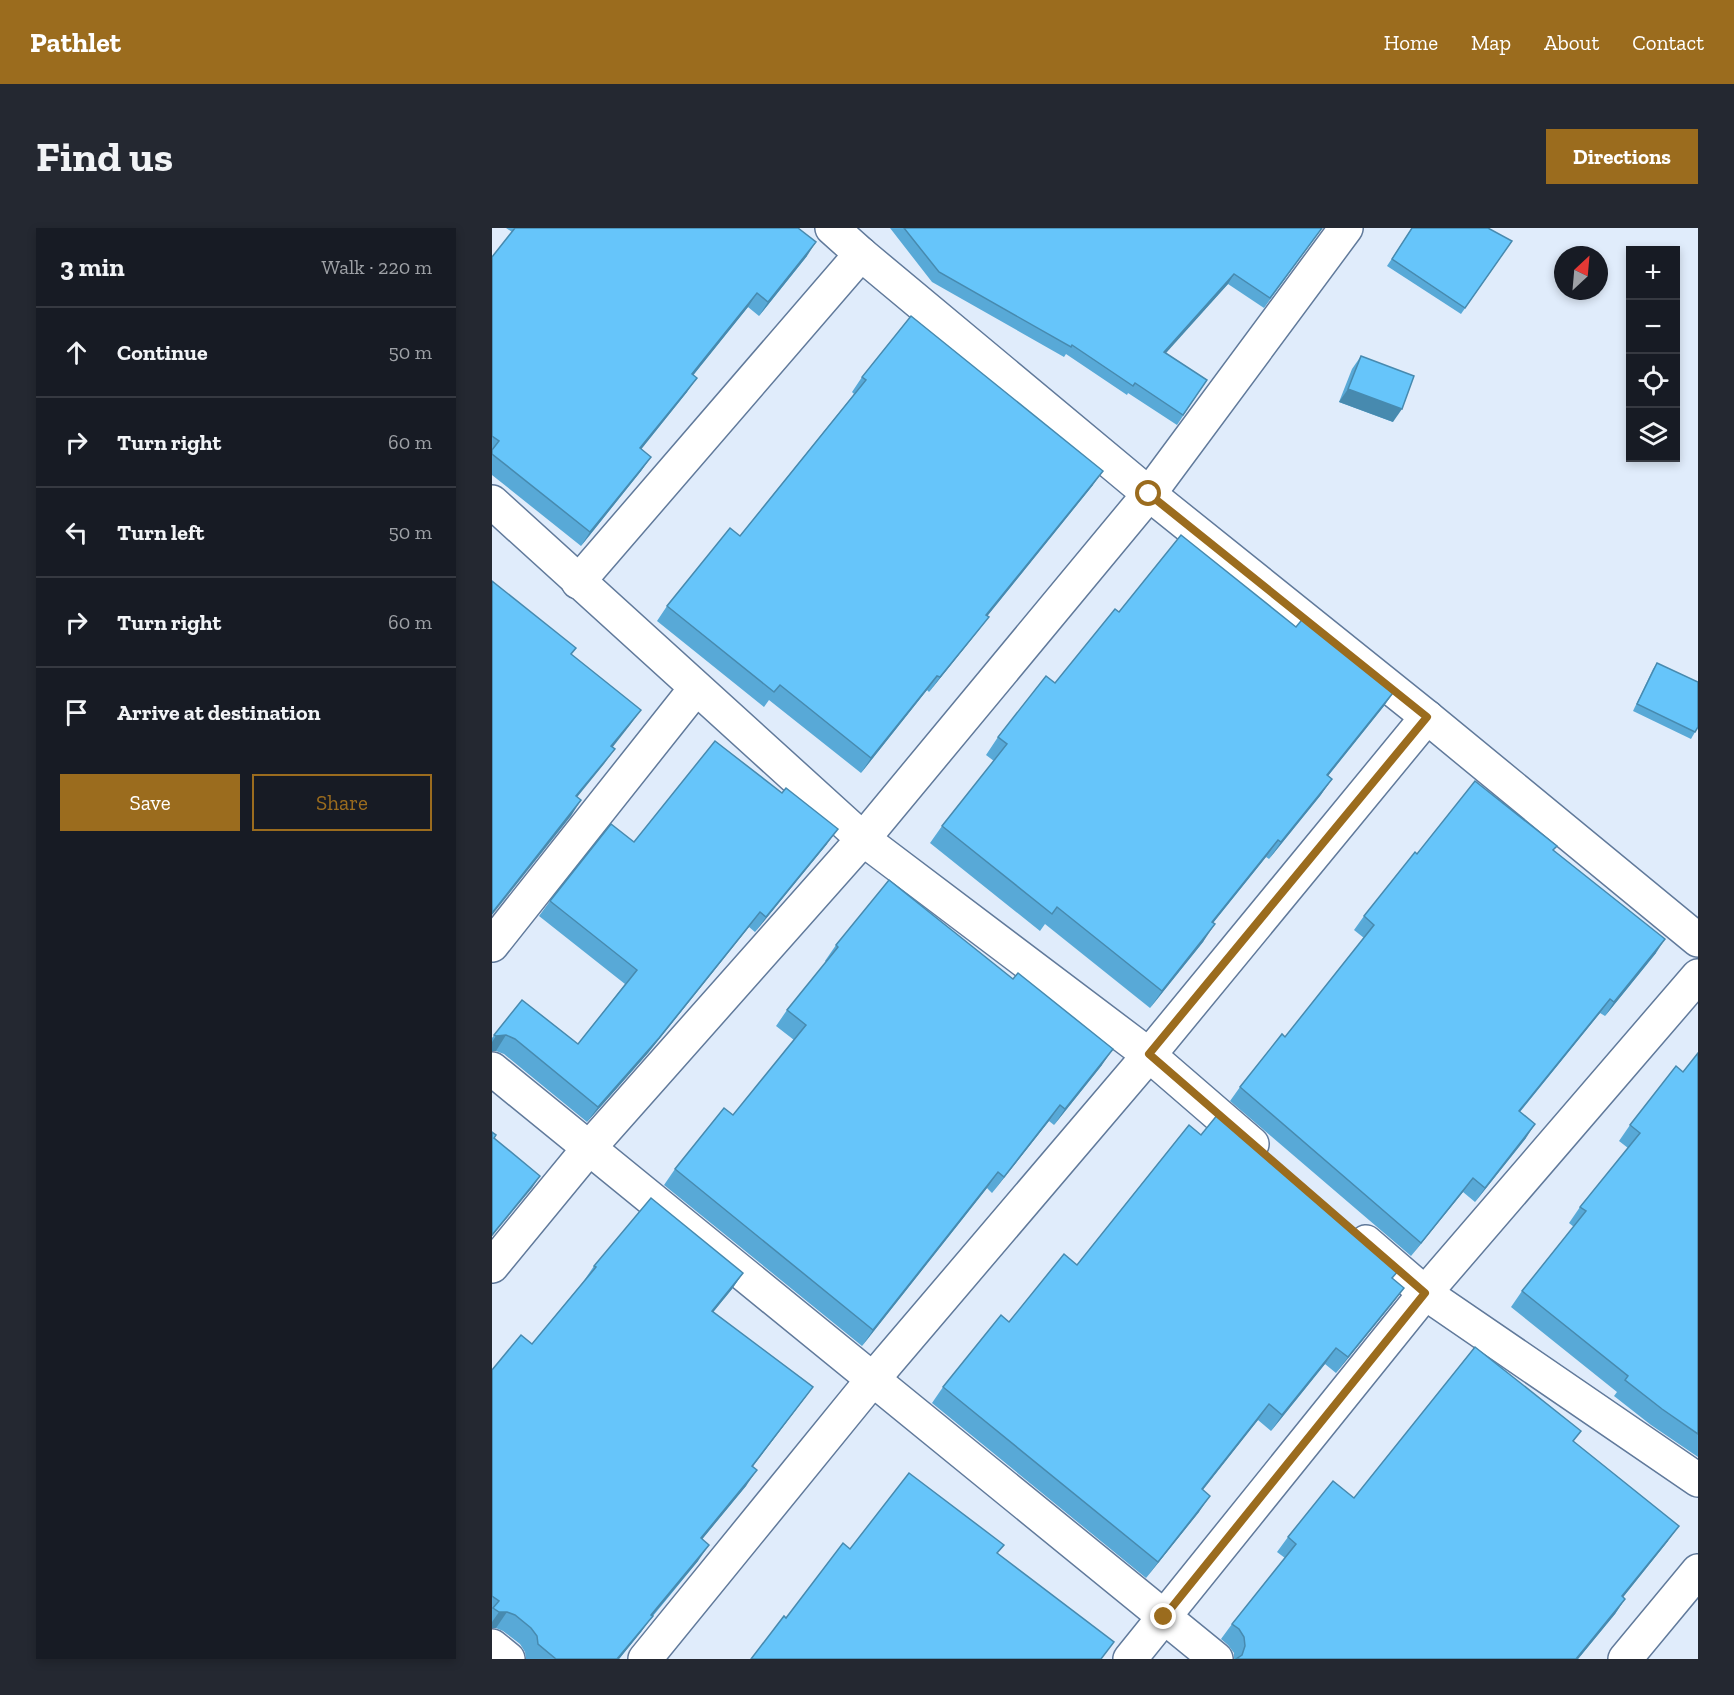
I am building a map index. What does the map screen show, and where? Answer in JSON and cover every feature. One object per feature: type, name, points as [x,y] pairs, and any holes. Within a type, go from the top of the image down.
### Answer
[{"type":"street","points":[[832,228],[1149,494],[1427,717],[1698,940]]},
{"type":"street","points":[[492,1266],[589,1148],[862,839],[1149,494],[1343,230]]},
{"type":"street","points":[[578,582],[861,254]]},
{"type":"street","points":[[492,502],[862,839],[1149,1054],[1274,1162]]},
{"type":"street","points":[[492,945],[696,688]]},
{"type":"street","points":[[645,1659],[873,1378],[1149,1054],[1427,717]]},
{"type":"street","points":[[1130,1659],[1425,1293],[1698,976]]},
{"type":"street","points":[[492,1069],[1216,1659]]},
{"type":"street","points":[[1345,1224],[1425,1293],[1698,1480]]},
{"type":"street","points":[[1625,1659],[1698,1571]]},
{"type":"street","points":[[492,1646],[508,1659]]},
{"type":"building","points":[[515,228],[798,228],[816,242],[768,302],[757,293],[692,374],[697,378],[640,448],[651,457],[590,532],[492,454],[492,450],[499,441],[492,436],[492,257]]},
{"type":"building","points":[[904,228],[1322,228],[1270,298],[1234,274],[1164,352],[1207,380],[1183,415],[1135,383],[1133,386],[1072,345],[1071,347],[939,272]]},
{"type":"building","points":[[1412,228],[1488,228],[1512,241],[1465,308],[1392,259]]},
{"type":"building","points":[[911,316],[1103,471],[986,615],[989,617],[940,677],[937,676],[871,758],[780,685],[774,692],[667,606],[730,528],[740,536],[866,380],[862,377]]},
{"type":"building","points":[[1361,356],[1414,376],[1402,409],[1348,389]]},
{"type":"building","points":[[1181,535],[1296,627],[1305,616],[1396,689],[1327,775],[1332,779],[1281,842],[1278,840],[1212,922],[1215,924],[1162,991],[1057,907],[1052,914],[942,826],[1007,744],[998,737],[1046,676],[1055,683],[1115,609],[1119,612]]},
{"type":"building","points":[[492,581],[576,648],[571,654],[641,710],[611,746],[615,749],[576,796],[581,800],[492,913]]},
{"type":"building","points":[[1657,663],[1698,682],[1698,727],[1695,732],[1637,704]]},
{"type":"building","points":[[715,741],[782,793],[786,788],[838,829],[766,917],[760,912],[659,1038],[598,1107],[515,1039],[506,1035],[494,1035],[522,1000],[578,1044],[637,970],[550,901],[611,824],[634,842]]},
{"type":"building","points":[[1475,781],[1557,846],[1553,850],[1665,939],[1614,1002],[1610,999],[1519,1111],[1535,1124],[1485,1188],[1473,1178],[1421,1243],[1240,1087],[1282,1034],[1285,1037],[1374,925],[1364,916]]},
{"type":"building","points":[[889,880],[1013,979],[1018,973],[1113,1049],[1065,1109],[1060,1105],[1004,1177],[998,1172],[873,1330],[675,1169],[724,1108],[733,1115],[806,1025],[787,1010]]},
{"type":"building","points":[[1698,1053],[1698,1434],[1625,1380],[1628,1376],[1522,1291],[1586,1211],[1580,1207],[1640,1133],[1630,1125],[1676,1066],[1683,1072]]},
{"type":"building","points":[[1218,1114],[1399,1270],[1392,1278],[1404,1288],[1348,1357],[1336,1348],[1282,1415],[1269,1404],[1202,1489],[1210,1496],[1158,1562],[943,1387],[1001,1315],[1009,1322],[1064,1254],[1077,1265],[1189,1125],[1201,1135]]},
{"type":"building","points":[[492,1132],[496,1135],[494,1138],[540,1176],[492,1235]]},
{"type":"building","points":[[651,1198],[743,1273],[712,1311],[813,1387],[752,1466],[757,1470],[701,1538],[709,1545],[617,1659],[556,1659],[538,1644],[537,1636],[531,1628],[515,1615],[499,1612],[493,1608],[499,1601],[492,1596],[492,1370],[521,1335],[532,1344]]},
{"type":"building","points":[[1475,1347],[1581,1431],[1573,1441],[1679,1526],[1622,1596],[1625,1599],[1576,1659],[1236,1659],[1242,1655],[1245,1646],[1244,1637],[1232,1624],[1296,1544],[1288,1537],[1333,1481],[1354,1498]]},
{"type":"building","points":[[909,1473],[1004,1545],[997,1553],[1114,1642],[1101,1659],[751,1659],[784,1616],[786,1618],[843,1543],[850,1549]]},
{"type":"route","points":[[1149,494],[1427,717],[1149,1054],[1425,1293],[1164,1617]]}]
